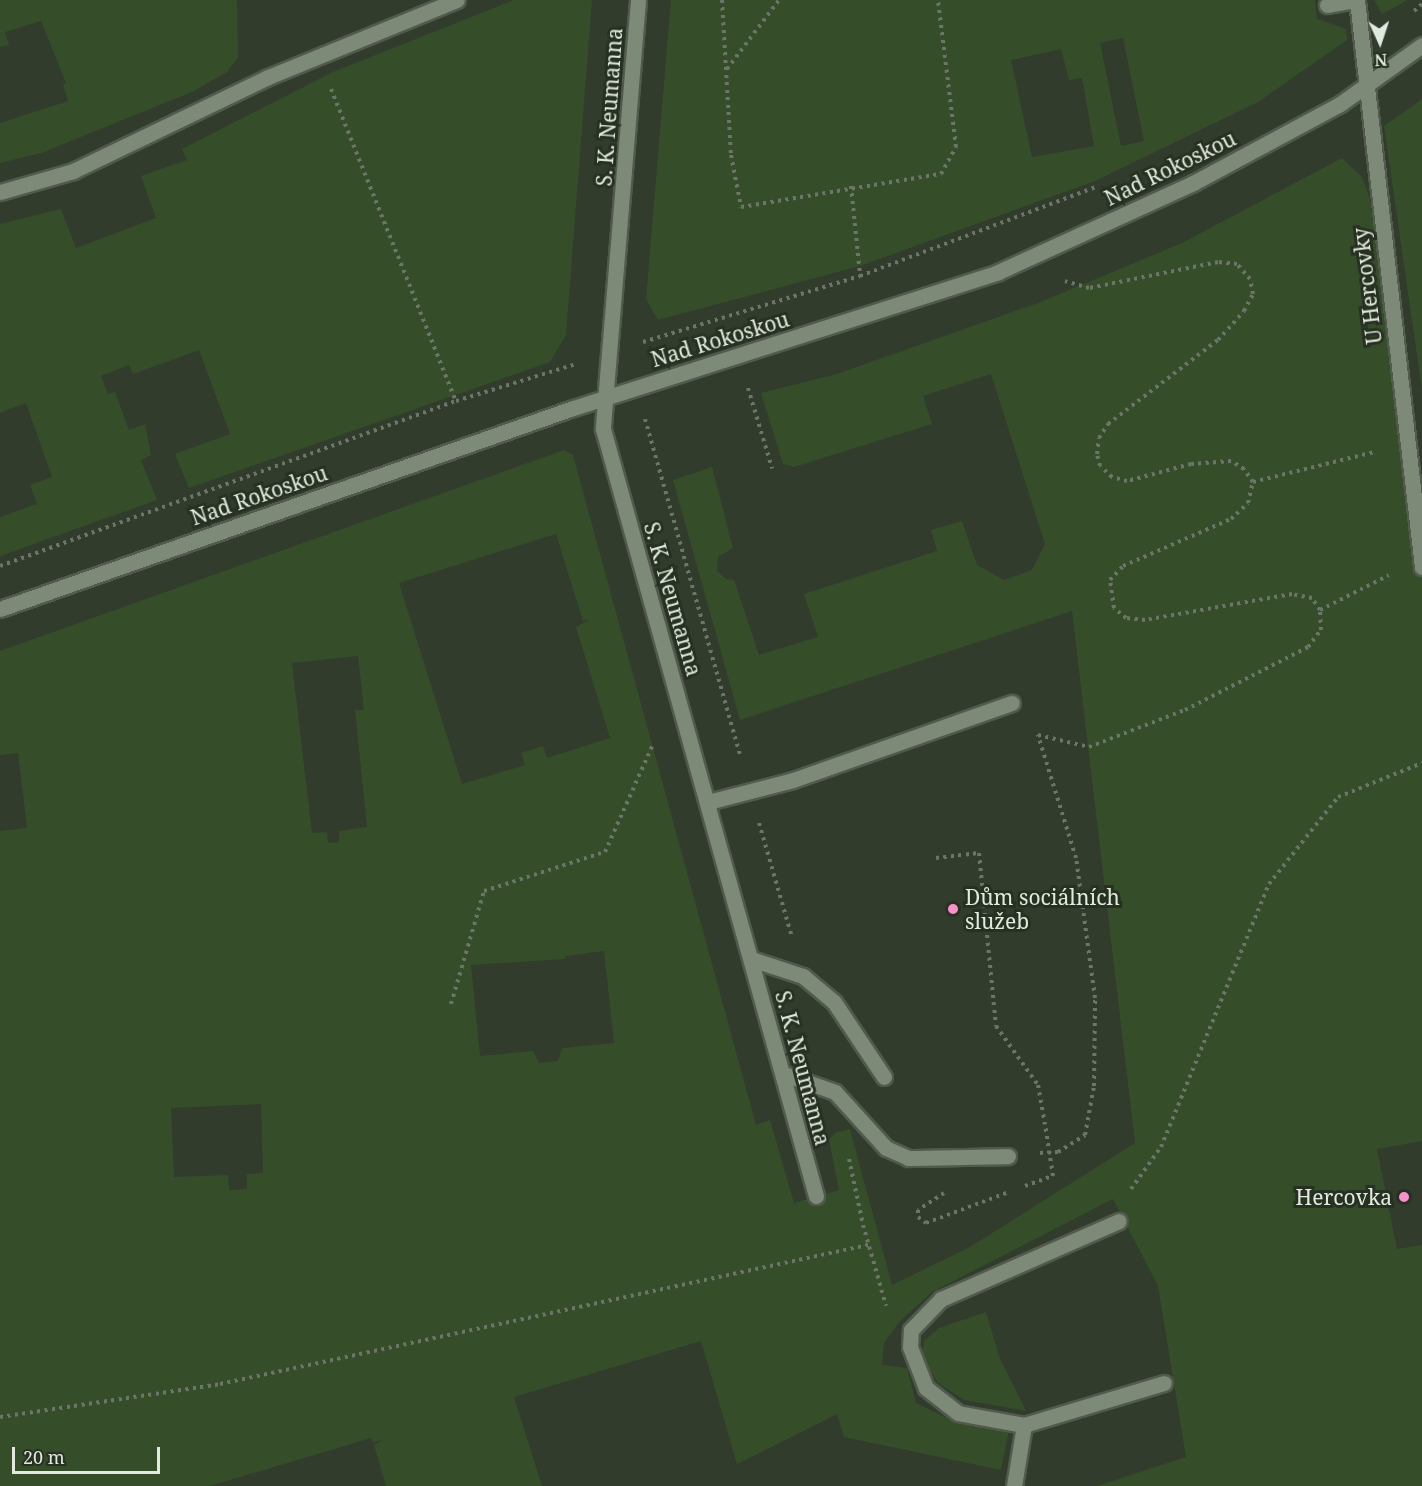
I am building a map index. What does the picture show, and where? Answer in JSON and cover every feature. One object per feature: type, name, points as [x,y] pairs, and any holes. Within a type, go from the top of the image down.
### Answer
[{"type":"street","points":[[0,192],[73,171],[318,57],[457,0]]},
{"type":"street","name":"S. K. Neumanna","points":[[638,0],[603,429],[784,1074],[816,1196]]},
{"type":"street","points":[[1327,5],[1356,0]]},
{"type":"street","name":"U Hercovky","points":[[1356,0],[1365,44],[1365,86],[1421,563]]},
{"type":"street","name":"Nad Rokoskou","points":[[0,609],[605,397],[998,273],[1193,183],[1340,104],[1422,45]]},
{"type":"street","points":[[708,802],[750,792],[1012,703]]},
{"type":"street","points":[[751,959],[803,976],[834,1002],[884,1077]]},
{"type":"street","points":[[784,1074],[835,1092],[886,1148],[908,1158],[1008,1156]]},
{"type":"street","points":[[1119,1221],[941,1299],[911,1330],[910,1347],[926,1388],[958,1413],[1024,1425],[1164,1383]]},
{"type":"street","points":[[1014,1486],[1024,1425]]},
{"type":"path","points":[[722,0],[731,155],[741,207],[851,186],[941,174],[956,147],[939,0]]},
{"type":"path","points":[[726,70],[779,0]]},
{"type":"path","points":[[1365,44],[1422,4]]},
{"type":"path","points":[[318,57],[456,401]]},
{"type":"path","points":[[851,186],[860,276]]},
{"type":"path","points":[[0,566],[456,401],[860,276],[1098,186]]},
{"type":"path","points":[[1008,1156],[1058,1152],[1085,1135],[1094,1086],[1095,998],[1076,858],[1038,735],[1089,747],[1185,710],[1308,647],[1321,630],[1320,610],[1312,598],[1292,594],[1145,620],[1126,618],[1114,608],[1110,580],[1123,566],[1231,519],[1248,503],[1253,482],[1244,469],[1231,461],[1191,464],[1127,481],[1112,477],[1100,466],[1096,454],[1108,424],[1218,340],[1244,311],[1252,294],[1250,279],[1237,264],[1218,262],[1089,288],[1065,281]]},
{"type":"path","points":[[1054,285],[1076,276]]},
{"type":"path","points":[[736,388],[758,381]]},
{"type":"path","points":[[747,384],[772,468]]},
{"type":"path","points":[[656,414],[645,417],[803,976]]},
{"type":"path","points":[[1253,482],[1407,444]]},
{"type":"path","points":[[1320,610],[1421,563]]},
{"type":"path","points":[[451,1004],[484,891],[604,852],[655,740]]},
{"type":"path","points":[[1119,1221],[1133,1182],[1161,1147],[1269,884],[1338,797],[1422,763]]},
{"type":"path","points":[[936,858],[979,853],[996,1026],[1038,1085],[1053,1176],[926,1223],[918,1217],[918,1210],[978,1169],[983,1157]]},
{"type":"path","points":[[847,1147],[868,1245],[890,1318]]},
{"type":"path","points":[[0,1417],[220,1384],[868,1245]]},
{"type":"green space","points":[[0,0],[237,0],[238,58],[227,72],[192,92],[41,153],[0,163],[0,123],[68,101],[63,85],[66,83],[41,21],[5,32],[9,45],[0,47]]},
{"type":"green space","points":[[514,0],[592,0],[566,335],[550,362],[189,488],[175,454],[230,434],[199,350],[133,374],[129,365],[101,376],[108,394],[115,392],[129,430],[145,424],[151,455],[141,460],[157,500],[0,556],[0,517],[37,504],[30,485],[52,477],[26,403],[0,413],[0,224],[61,209],[76,248],[156,218],[141,176],[187,160],[182,149],[333,72]]},
{"type":"green space","points":[[671,0],[1315,0],[1317,19],[1346,29],[1347,40],[1258,102],[1095,181],[860,266],[658,320],[646,299]],"holes":[[[1123,38],[1144,141],[1121,146],[1100,43]],[[1061,49],[1069,80],[1082,78],[1094,146],[1032,157],[1011,60]]]},
{"type":"green space","points":[[1374,0],[1408,0],[1382,14]]},
{"type":"green space","points":[[1422,99],[1422,390],[1384,126]]},
{"type":"green space","points":[[1342,158],[1362,177],[1370,199],[1422,567],[1422,1141],[1377,1149],[1397,1249],[1422,1245],[1422,1486],[1097,1486],[1186,1457],[1158,1286],[1113,1199],[932,1292],[899,1322],[884,1343],[882,1365],[907,1368],[916,1403],[949,1419],[1009,1430],[1001,1470],[844,1437],[837,1414],[737,1464],[701,1341],[514,1397],[542,1486],[386,1486],[374,1445],[383,1440],[373,1442],[371,1438],[210,1486],[0,1486],[0,831],[27,828],[18,753],[0,755],[0,651],[564,450],[573,455],[756,1125],[770,1120],[794,1203],[839,1190],[829,1140],[835,1133],[850,1129],[892,1285],[970,1247],[1135,1143],[1072,611],[740,720],[673,480],[712,467],[733,548],[718,557],[717,571],[726,579],[734,580],[759,655],[818,637],[804,594],[937,551],[931,530],[962,521],[977,565],[1004,580],[1032,570],[1045,544],[991,374],[923,396],[932,424],[794,467],[783,464],[761,393],[837,374],[1038,303],[1182,243]],"holes":[[[556,534],[583,621],[591,619],[576,627],[610,738],[547,758],[543,746],[521,753],[525,765],[462,784],[399,583]],[[358,656],[364,710],[355,710],[367,827],[339,831],[339,842],[328,843],[327,832],[312,833],[292,663]],[[604,951],[614,1043],[562,1048],[558,1061],[539,1063],[533,1051],[480,1056],[471,965],[565,959],[566,956]],[[261,1104],[263,1173],[247,1174],[247,1189],[229,1190],[228,1175],[174,1177],[171,1108]]]},
{"type":"green space","points":[[986,1312],[1000,1359],[1026,1411],[964,1400],[938,1383],[921,1357],[924,1341],[939,1328]]},
{"type":"place","name":"Dům sociálních služeb","points":[[953,909]]},
{"type":"place","name":"Hercovka","points":[[1404,1197]]}]
